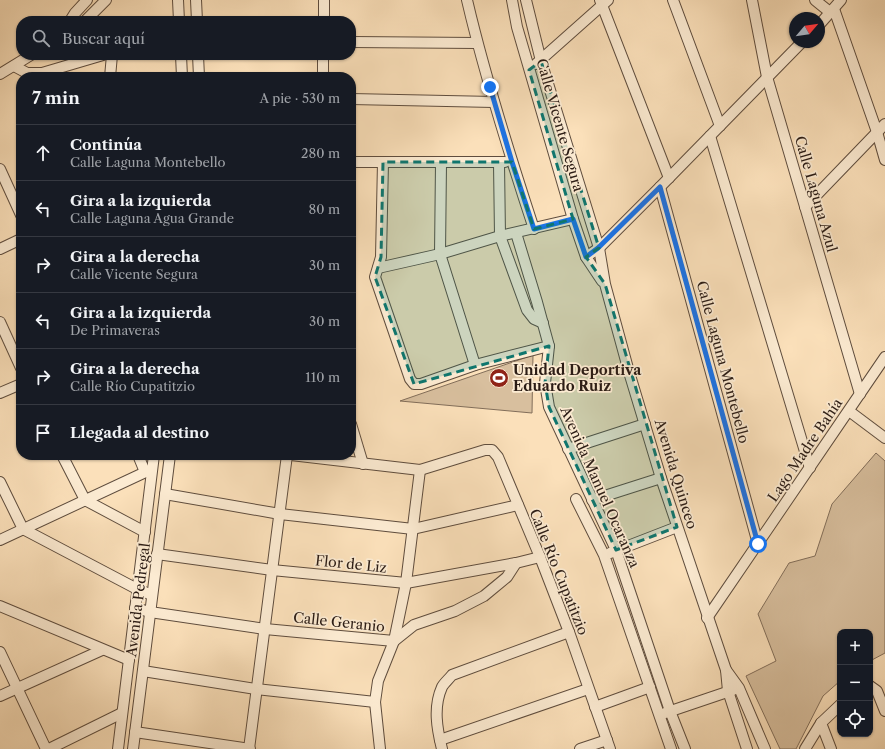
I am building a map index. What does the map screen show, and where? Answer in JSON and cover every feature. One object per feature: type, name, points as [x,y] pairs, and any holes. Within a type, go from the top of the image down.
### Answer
[{"type":"street","points":[[74,16],[75,0]]},
{"type":"street","points":[[75,16],[87,0]]},
{"type":"street","points":[[90,16],[106,0]]},
{"type":"street","points":[[178,0],[179,16]]},
{"type":"street","points":[[196,0],[196,16]]},
{"type":"street","points":[[324,0],[324,16]]},
{"type":"street","points":[[467,0],[477,43],[494,102],[534,229]]},
{"type":"street","name":"Calle Vicente Segura","points":[[512,0],[517,28],[529,70],[573,219],[586,257]]},
{"type":"street","name":"Calle Vicente Segura","points":[[526,0],[541,61],[598,248]]},
{"type":"street","points":[[673,0],[720,126]]},
{"type":"street","name":"Calle Laguna Azul","points":[[752,0],[767,78],[860,394]]},
{"type":"street","points":[[815,0],[833,11],[877,132],[885,160]]},
{"type":"street","points":[[825,18],[841,0]]},
{"type":"street","points":[[529,70],[541,61],[603,2],[669,178]]},
{"type":"street","points":[[356,42],[477,43]]},
{"type":"street","points":[[586,257],[598,248],[660,187],[796,48]]},
{"type":"street","points":[[0,74],[23,60]]},
{"type":"street","points":[[51,72],[88,60]]},
{"type":"street","points":[[110,72],[112,60]]},
{"type":"street","points":[[181,60],[182,72]]},
{"type":"street","points":[[198,60],[198,72]]},
{"type":"street","points":[[323,72],[324,60]]},
{"type":"street","points":[[14,66],[25,72]]},
{"type":"street","points":[[356,99],[494,102]]},
{"type":"street","points":[[805,207],[885,124]]},
{"type":"street","points":[[710,136],[810,468]]},
{"type":"street","points":[[356,162],[512,162]]},
{"type":"street","points":[[383,162],[381,257],[375,277],[410,379],[414,384],[421,384],[475,365],[549,346]]},
{"type":"street","points":[[441,163],[440,254],[475,365]]},
{"type":"street","points":[[499,163],[500,236],[527,310],[534,319],[543,323]]},
{"type":"street","points":[[0,169],[16,204]]},
{"type":"street","name":"Calle Laguna Montebello","points":[[660,187],[758,544]]},
{"type":"street","points":[[378,268],[440,254],[500,236],[573,219]]},
{"type":"street","name":"Avenida Manuel Ocaranza","points":[[516,233],[549,346],[545,383],[549,407],[616,550],[670,711],[685,749]]},
{"type":"street","points":[[0,249],[16,241]]},
{"type":"street","name":"Avenida Quinceo","points":[[598,248],[604,284],[661,478],[726,670],[728,691],[747,749]]},
{"type":"street","name":"Avenida Quinceo","points":[[586,257],[604,284]]},
{"type":"street","points":[[0,322],[16,356]]},
{"type":"street","name":"Lago Madre Bahía","points":[[708,618],[885,357]]},
{"type":"street","points":[[0,393],[16,386]]},
{"type":"street","points":[[849,410],[885,438]]},
{"type":"street","points":[[568,449],[645,424]]},
{"type":"street","points":[[356,441],[363,464]]},
{"type":"street","name":"Calle Río Cupatitzio","points":[[420,470],[485,450],[492,450],[498,457],[540,557],[569,632],[609,745]]},
{"type":"street","points":[[65,460],[85,500],[145,532]]},
{"type":"street","points":[[0,540],[149,471],[141,460]]},
{"type":"street","name":"Avenida Pedregal","points":[[118,749],[145,532],[149,471],[152,460]]},
{"type":"street","name":"Avenida Pedregal","points":[[133,749],[169,460]]},
{"type":"street","points":[[135,732],[249,749],[286,460]]},
{"type":"street","points":[[331,460],[420,470],[406,583],[394,642],[378,681],[375,702],[380,749]]},
{"type":"street","points":[[592,500],[661,478]]},
{"type":"street","points":[[0,482],[23,529],[137,589],[152,595]]},
{"type":"street","points":[[165,494],[280,514],[413,529],[518,506]]},
{"type":"street","name":"Avenida Manuel Ocaranza","points":[[576,499],[604,555],[671,749]]},
{"type":"street","points":[[604,555],[677,527]]},
{"type":"street","name":"Flor de Liz","points":[[157,554],[272,570],[406,583],[516,563],[540,557]]},
{"type":"street","name":"Calle Geranio","points":[[135,608],[150,612],[264,629],[394,642],[414,626],[455,611],[484,596],[507,577],[516,563]]},
{"type":"street","points":[[0,606],[102,650],[129,660]]},
{"type":"street","points":[[569,632],[452,675],[442,686],[437,706],[437,727],[441,744],[588,689]]},
{"type":"street","points":[[0,696],[102,650]]},
{"type":"street","points":[[0,652],[48,749],[122,713]]},
{"type":"street","name":"Avenida Quinceo","points":[[726,670],[739,688],[765,749]]},
{"type":"street","points":[[143,671],[256,689],[375,702]]},
{"type":"street","points":[[595,707],[650,687]]},
{"type":"street","points":[[659,715],[739,688]]},
{"type":"street","points":[[873,688],[877,691],[885,711]]},
{"type":"street","points":[[805,749],[821,723],[837,708]]},
{"type":"street","points":[[821,723],[832,749]]},
{"type":"street","points":[[580,749],[609,745]]},
{"type":"highlighted area","points":[[541,61],[599,248],[586,257],[605,284],[677,527],[616,550],[549,407],[545,383],[549,346],[414,384],[375,277],[381,257],[383,162],[512,162],[534,229],[573,219],[529,70]]},
{"type":"shaded area","name":"Unidad Deportiva Eduardo Ruiz","points":[[533,355],[532,413],[400,401]]},
{"type":"shaded area","points":[[876,453],[885,461],[885,653],[873,659],[873,629],[837,629],[837,684],[823,696],[796,749],[780,749],[746,676],[776,661],[758,614],[789,563],[815,556],[832,504]]},
{"type":"place","name":"Unidad Deportiva Eduardo Ruiz","points":[[499,378]]},
{"type":"route","points":[[490,87],[534,229],[573,219],[586,257],[598,248],[660,187],[758,544]]}]
